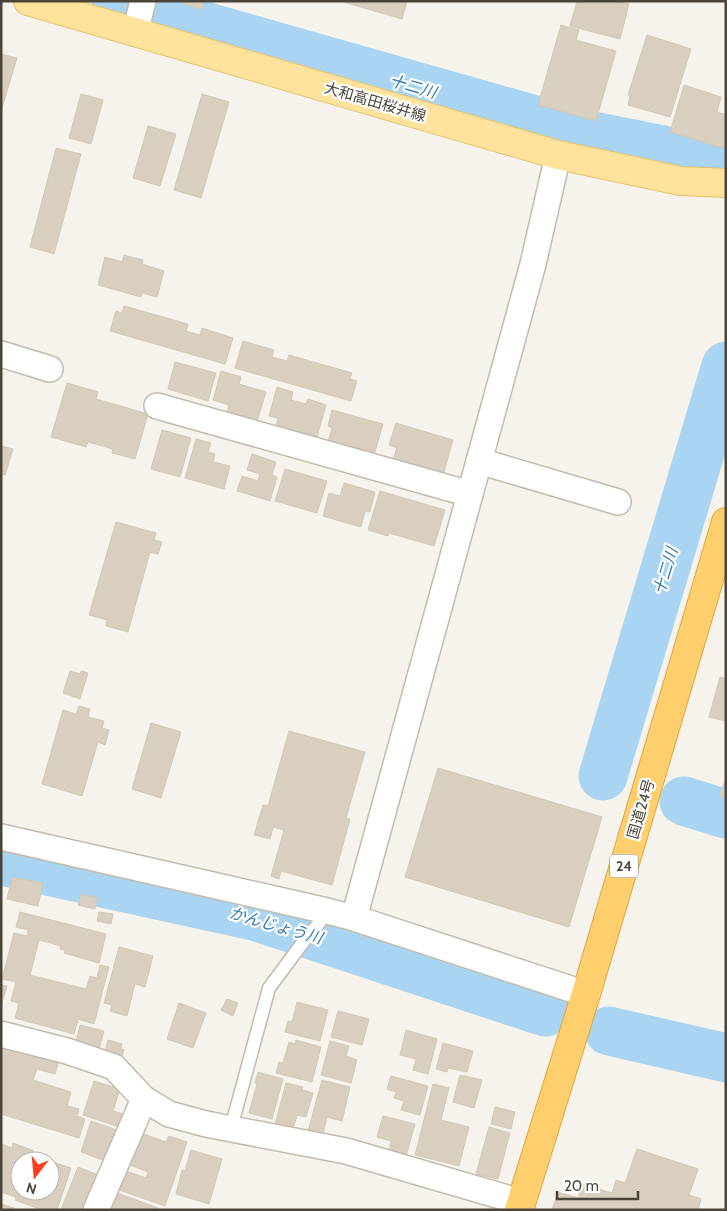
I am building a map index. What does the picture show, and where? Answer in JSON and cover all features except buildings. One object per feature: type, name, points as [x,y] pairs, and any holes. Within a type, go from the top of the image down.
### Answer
[{"type":"highway","name":"国道24号","points":[[520,1206],[586,994],[724,532]]},
{"type":"main road","name":"大和高田桜井線","points":[[28,1],[558,155],[681,181],[726,183]]},
{"type":"street","points":[[135,33],[142,1]]},
{"type":"street","points":[[354,918],[533,264],[558,155]]},
{"type":"street","points":[[1,354],[50,369]]},
{"type":"street","points":[[157,406],[470,494]]},
{"type":"street","points":[[479,461],[618,502]]},
{"type":"street","points":[[1,836],[323,917],[354,918],[586,994]]},
{"type":"street","points":[[1,1034],[67,1051],[114,1067],[144,1098],[169,1114],[206,1124],[346,1150],[520,1206]]},
{"type":"street","points":[[96,1210],[144,1098]]},
{"type":"lane","points":[[231,1128],[269,988],[323,917]]},
{"type":"waterway","name":"十二川","points":[[116,1],[588,135],[713,160]]},
{"type":"waterway","name":"十二川","points":[[603,776],[726,366]]},
{"type":"waterway","name":"十二川","points":[[684,801],[726,814]]},
{"type":"waterway","name":"かんじょう川","points":[[1,861],[254,916],[545,1012]]},
{"type":"waterway","name":"かんじょう川","points":[[609,1031],[726,1058]]}]
